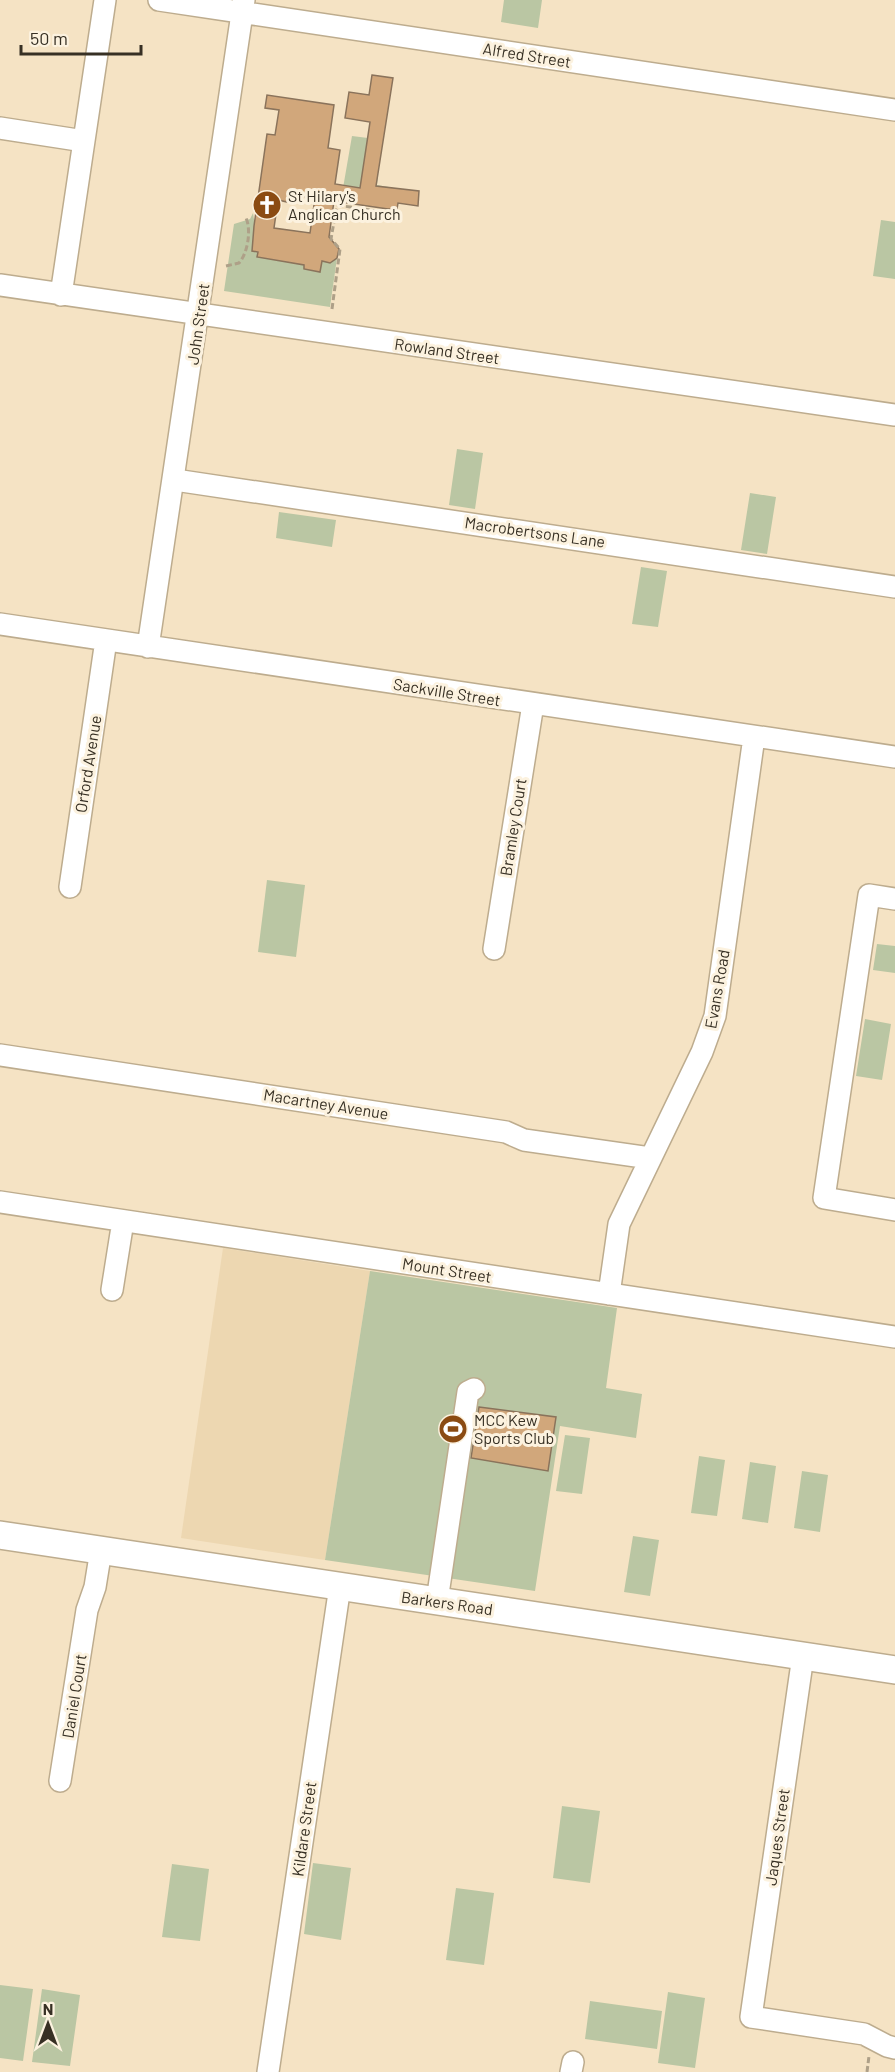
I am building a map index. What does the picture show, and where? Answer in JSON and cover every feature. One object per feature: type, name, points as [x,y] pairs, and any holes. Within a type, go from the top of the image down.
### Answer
[{"type":"main road","name":"Barkers Road","points":[[0,1535],[895,1670]]},
{"type":"street","points":[[61,295],[105,0]]},
{"type":"street","name":"Alfred Street","points":[[159,0],[243,6],[895,110]]},
{"type":"street","name":"John Street","points":[[148,647],[175,480],[243,6]]},
{"type":"street","points":[[0,128],[84,141]]},
{"type":"street","name":"Rowland Street","points":[[0,285],[895,415]]},
{"type":"street","name":"Macrobertsons Lane","points":[[175,480],[895,587]]},
{"type":"street","name":"Sackville Street","points":[[0,624],[754,738],[895,757]]},
{"type":"street","name":"Orford Avenue","points":[[70,887],[106,640]]},
{"type":"street","name":"Bramley Court","points":[[494,949],[532,704]]},
{"type":"street","name":"Evans Road","points":[[609,1294],[618,1227],[702,1052],[715,1016],[754,738]]},
{"type":"street","points":[[895,899],[869,896],[824,1198],[895,1210]]},
{"type":"street","name":"Macartney Avenue","points":[[0,1055],[506,1132],[524,1140],[650,1158]]},
{"type":"street","name":"Mount Street","points":[[0,1202],[895,1337]]},
{"type":"street","points":[[112,1290],[123,1221]]},
{"type":"street","points":[[437,1601],[468,1392],[474,1389]]},
{"type":"street","name":"Daniel Court","points":[[60,1781],[87,1610],[84,1586],[95,1549]]},
{"type":"street","name":"Kildare Street","points":[[268,2072],[340,1586]]},
{"type":"street","name":"Jaques Street","points":[[803,1656],[750,2017],[864,2034],[895,2048]]},
{"type":"path","points":[[337,205],[389,213],[396,212]]},
{"type":"path","points":[[332,309],[340,249],[332,239],[336,210],[347,214]]},
{"type":"path","points":[[226,266],[239,263],[244,257],[249,226],[245,216]]},
{"type":"shaded area","points":[[223,1248],[370,1271],[325,1560],[181,1538]]},
{"type":"green space","points":[[504,0],[542,0],[538,28],[501,22]]},
{"type":"green space","points":[[352,136],[368,138],[363,172],[378,175],[377,185],[400,189],[399,194],[359,187],[356,205],[349,204],[343,188]]},
{"type":"green space","points":[[253,213],[255,226],[252,251],[258,252],[257,257],[304,265],[304,269],[320,272],[322,261],[330,262],[337,258],[330,307],[224,291],[234,224],[250,219]]},
{"type":"green space","points":[[881,220],[895,222],[895,279],[873,276]]},
{"type":"green space","points":[[457,449],[483,453],[475,509],[449,505]]},
{"type":"green space","points":[[750,493],[776,497],[767,554],[741,550]]},
{"type":"green space","points":[[279,512],[336,520],[332,547],[276,538]]},
{"type":"green space","points":[[641,567],[667,571],[658,627],[632,624]]},
{"type":"green space","points":[[267,880],[305,885],[296,957],[258,952]]},
{"type":"green space","points":[[877,944],[895,946],[895,973],[873,970]]},
{"type":"green space","points":[[865,1019],[891,1024],[882,1080],[856,1076]]},
{"type":"green space","name":"MCC Kew Sports Club","points":[[370,1271],[617,1308],[606,1388],[642,1394],[636,1438],[560,1426],[535,1591],[325,1560]]},
{"type":"green space","points":[[565,1435],[590,1438],[582,1494],[556,1491]]},
{"type":"green space","points":[[699,1456],[725,1460],[717,1516],[691,1513]]},
{"type":"green space","points":[[750,1462],[776,1466],[768,1523],[742,1519]]},
{"type":"green space","points":[[802,1471],[828,1475],[820,1532],[794,1528]]},
{"type":"green space","points":[[633,1536],[659,1540],[650,1596],[624,1592]]},
{"type":"green space","points":[[562,1806],[600,1811],[590,1883],[553,1878]]},
{"type":"green space","points":[[313,1863],[351,1868],[341,1940],[304,1934]]},
{"type":"green space","points":[[172,1864],[209,1869],[200,1941],[162,1937]]},
{"type":"green space","points":[[456,1888],[494,1893],[484,1965],[446,1960]]},
{"type":"green space","points":[[0,1985],[33,1989],[23,2061],[0,2058]]},
{"type":"green space","points":[[42,1989],[80,1995],[70,2066],[32,2062]]},
{"type":"green space","points":[[668,1992],[705,1998],[695,2068],[658,2063]]},
{"type":"green space","points":[[590,2001],[662,2011],[657,2049],[585,2039]]},
{"type":"building","points":[[372,75],[393,78],[376,186],[419,191],[418,206],[398,203],[397,209],[388,209],[334,201],[329,237],[339,249],[337,258],[330,263],[322,261],[320,272],[304,269],[304,265],[257,257],[258,252],[252,251],[254,226],[267,134],[275,135],[279,110],[265,108],[267,95],[334,105],[328,148],[340,150],[335,184],[360,188],[370,122],[345,118],[349,92],[369,95]],"holes":[[[288,194],[315,198],[310,233],[274,228],[278,200],[287,202]]]},
{"type":"building","points":[[479,1407],[556,1417],[548,1471],[471,1458]]},
{"type":"place","name":"St Hilary's Anglican Church","points":[[267,205]]},
{"type":"place","name":"MCC Kew Sports Club","points":[[453,1429]]}]
